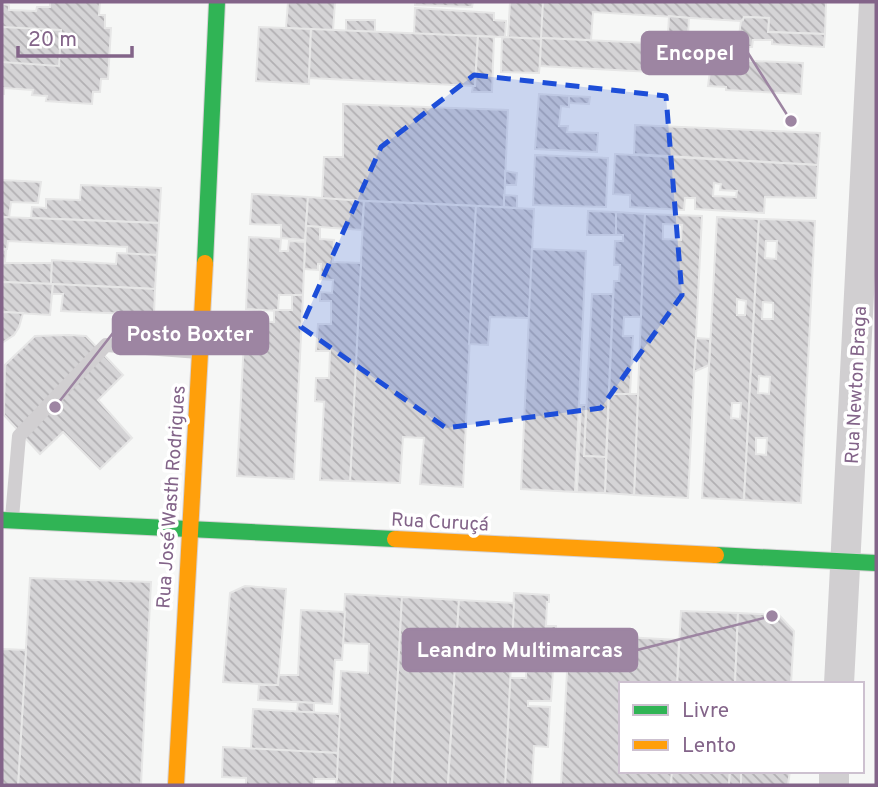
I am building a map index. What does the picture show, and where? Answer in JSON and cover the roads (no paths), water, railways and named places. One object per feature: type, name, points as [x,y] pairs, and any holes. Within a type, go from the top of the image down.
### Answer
[{"type":"main road","name":"Rua José Wasth Rodrigues","points":[[176,785],[217,2]]},
{"type":"main road","name":"Rua Curuçá","points":[[7,520],[876,563]]},
{"type":"street","name":"Rua Newton Braga","points":[[839,682],[869,248],[874,13]]},
{"type":"lane","points":[[7,520],[19,436],[106,345],[200,352]]},
{"type":"place","name":"Encopel","points":[[791,121]]},
{"type":"place","name":"Posto Boxter","points":[[55,407]]},
{"type":"place","name":"Leandro Multimarcas","points":[[772,616]]}]
